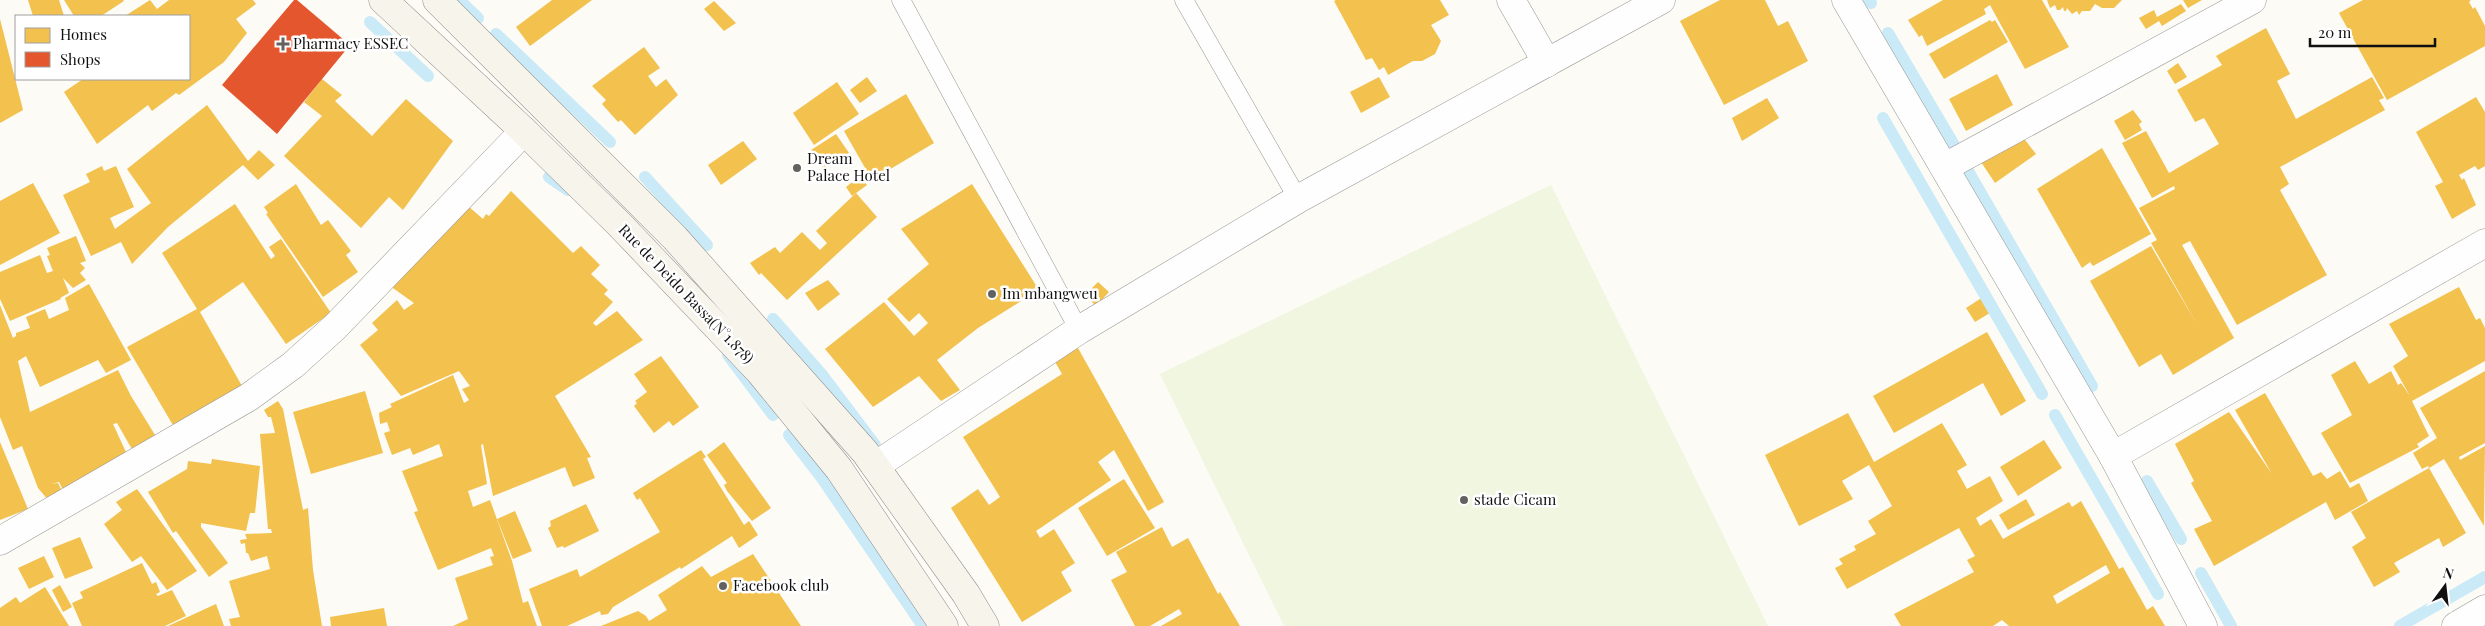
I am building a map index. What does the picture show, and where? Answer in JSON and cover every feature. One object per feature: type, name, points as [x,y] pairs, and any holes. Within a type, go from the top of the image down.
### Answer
[{"type":"main road","name":"Rue de Deido Bassa(N°1.878)","points":[[383,0],[524,131],[626,232],[759,371],[839,470],[944,626]]},
{"type":"main road","points":[[437,0],[675,238],[820,399],[875,466],[966,594],[985,626]]},
{"type":"street","points":[[1510,0],[1547,63]]},
{"type":"street","points":[[875,466],[1079,330],[1298,199],[1661,0]]},
{"type":"street","points":[[1846,0],[2113,456],[2203,626]]},
{"type":"street","points":[[1945,167],[2252,0]]},
{"type":"street","points":[[0,541],[248,397],[293,365],[335,327],[524,131]]},
{"type":"street","points":[[2113,456],[2485,243]]},
{"type":"street","points":[[2456,626],[2485,609]]},
{"type":"lane","points":[[901,0],[1079,330]]},
{"type":"lane","points":[[1184,0],[1298,199]]},
{"type":"green space","name":"stade Cicam","points":[[1551,185],[1768,626],[1284,626],[1160,374]]},
{"type":"building: Homes","points":[[28,0],[59,0],[64,15],[33,15]]},
{"type":"building: Homes","points":[[64,0],[124,1],[103,15],[73,15]]},
{"type":"building: Homes","points":[[150,0],[157,9],[169,0],[253,0],[256,4],[236,19],[247,33],[224,62],[179,95],[176,93],[152,111],[148,105],[97,144],[64,92],[82,80],[190,80],[190,15],[127,15]]},
{"type":"building: Homes","points":[[552,0],[592,0],[530,46],[516,27]]},
{"type":"building: Homes","points":[[1440,0],[1449,15],[1431,25],[1441,41],[1435,54],[1422,61],[1413,61],[1388,75],[1384,67],[1379,70],[1372,58],[1366,60],[1334,1]]},
{"type":"building: Homes","points":[[1720,0],[1765,0],[1778,26],[1788,21],[1808,61],[1724,105],[1680,21]]},
{"type":"building: Homes","points":[[1943,0],[2042,0],[2069,47],[2025,69],[1990,5],[1984,9],[1986,14],[1927,46],[1922,35],[1919,37],[1908,20]]},
{"type":"building: Homes","points":[[2047,0],[2122,0],[2114,8],[2102,8],[2095,4],[2090,11],[2082,11],[2079,15],[2077,11],[2072,14],[2067,8],[2064,11],[2063,7],[2057,10],[2055,5],[2050,8]]},
{"type":"building: Homes","points":[[2183,0],[2202,0],[2188,8]]},
{"type":"building: Homes","points":[[2363,0],[2471,0],[2469,2],[2473,9],[2475,7],[2485,26],[2485,46],[2387,100],[2339,13]]},
{"type":"building: Homes","points":[[714,1],[736,23],[724,31],[704,9]]},
{"type":"building: Homes","points":[[2181,4],[2186,11],[2162,26],[2159,21],[2146,29],[2139,18],[2154,10],[2157,17]]},
{"type":"building: Homes","points":[[0,19],[23,110],[0,123]]},
{"type":"building: Homes","points":[[1990,20],[1992,22],[1995,20],[2008,42],[1944,79],[1929,54]]},
{"type":"building: Homes","points":[[2266,28],[2290,74],[2277,81],[2296,119],[2372,77],[2384,98],[2379,100],[2385,110],[2280,167],[2289,184],[2280,190],[2327,275],[2237,325],[2190,241],[2182,245],[2234,338],[2173,375],[2161,354],[2139,367],[2090,281],[2151,246],[2198,326],[2151,243],[2157,240],[2139,208],[2175,189],[2174,186],[2152,198],[2122,143],[2146,131],[2169,173],[2219,144],[2204,118],[2195,122],[2177,90],[2222,65],[2216,56]]},
{"type":"building: Homes","points":[[644,47],[660,68],[648,76],[656,87],[666,79],[678,95],[635,135],[621,120],[618,122],[602,104],[606,100],[592,86]]},
{"type":"building: Homes","points":[[2178,63],[2187,77],[2175,84],[2167,71]]},
{"type":"building: Homes","points":[[1997,74],[2013,105],[1966,131],[1949,99]]},
{"type":"building: Homes","points":[[867,77],[877,91],[860,103],[850,90]]},
{"type":"building: Homes","points":[[1379,77],[1390,97],[1361,113],[1350,92]]},
{"type":"building: Homes","points":[[322,79],[342,95],[335,101],[372,136],[406,99],[453,141],[403,210],[389,197],[361,228],[284,156],[322,116],[304,102]]},
{"type":"building: Homes","points":[[837,82],[859,114],[814,145],[793,113]]},
{"type":"building: Homes","points":[[906,94],[934,143],[872,180],[844,131]]},
{"type":"building: Homes","points":[[2476,97],[2485,112],[2485,166],[2478,170],[2475,166],[2459,175],[2462,180],[2464,178],[2476,205],[2452,219],[2435,186],[2443,182],[2416,132]]},
{"type":"building: Homes","points":[[1767,98],[1779,118],[1742,141],[1732,118]]},
{"type":"building: Homes","points":[[207,105],[248,161],[259,150],[275,165],[258,180],[243,165],[168,227],[132,264],[121,242],[91,256],[63,195],[90,182],[86,174],[102,166],[104,171],[116,166],[134,207],[110,218],[115,229],[151,203],[127,169]]},
{"type":"building: Homes","points":[[2133,110],[2142,122],[2139,124],[2142,130],[2125,140],[2114,121]]},
{"type":"building: Homes","points":[[836,134],[849,153],[823,168],[811,150]]},
{"type":"building: Homes","points":[[2022,136],[2036,154],[1995,183],[1981,162]]},
{"type":"building: Homes","points":[[743,141],[757,159],[721,185],[708,165]]},
{"type":"building: Homes","points":[[2102,148],[2151,234],[2093,266],[2090,262],[2082,268],[2037,189]]},
{"type":"building: Homes","points":[[860,176],[867,185],[852,196],[846,187]]},
{"type":"building: Homes","points":[[33,183],[60,233],[0,265],[0,201]]},
{"type":"building: Homes","points":[[296,184],[321,225],[328,220],[351,251],[346,255],[358,272],[323,297],[266,214],[268,213],[264,207]]},
{"type":"building: Homes","name":"Im mbangweu","points":[[972,184],[1039,290],[978,328],[937,360],[960,390],[941,401],[919,376],[873,407],[825,349],[884,302],[914,336],[928,323],[919,313],[909,322],[887,299],[929,264],[901,229]]},
{"type":"building: Homes","points":[[511,191],[573,253],[581,246],[600,265],[591,274],[608,290],[604,294],[613,302],[593,323],[596,326],[617,311],[643,340],[555,396],[591,457],[587,458],[595,478],[573,487],[565,467],[493,496],[483,444],[481,445],[487,484],[468,491],[473,507],[490,500],[512,561],[523,603],[528,601],[537,626],[453,626],[468,619],[455,578],[493,565],[490,557],[494,556],[491,548],[438,570],[414,512],[418,511],[402,471],[443,456],[439,444],[413,455],[410,448],[392,455],[384,433],[390,431],[387,422],[380,424],[379,413],[392,407],[390,404],[453,375],[464,403],[469,400],[462,389],[470,386],[459,371],[401,396],[360,345],[378,330],[372,323],[397,300],[404,310],[414,303],[390,286],[468,206],[483,219],[486,214],[489,216]]},
{"type":"building: Homes","points":[[856,193],[877,217],[787,300],[761,273],[759,275],[750,263],[775,247],[780,253],[802,232],[820,250],[827,243],[816,231]]},
{"type":"building: Homes","points":[[235,204],[271,259],[275,256],[269,247],[281,239],[331,313],[286,344],[243,282],[200,312],[246,393],[177,432],[127,347],[197,309],[162,253]]},
{"type":"building: Homes","points":[[76,236],[86,261],[80,263],[85,268],[80,273],[86,280],[73,288],[63,278],[69,293],[61,299],[10,321],[0,299],[0,272],[40,255],[47,273],[53,271],[47,256],[50,255],[47,248]]},
{"type":"building: Homes","points":[[828,280],[840,294],[818,311],[805,293]]},
{"type":"building: Homes","points":[[1098,282],[1109,292],[1096,306],[1085,295]]},
{"type":"building: Homes","points":[[89,284],[131,360],[106,373],[98,360],[40,387],[26,356],[18,361],[30,412],[118,370],[131,396],[160,443],[137,458],[117,423],[113,424],[131,463],[66,496],[59,482],[51,484],[58,483],[67,501],[54,507],[38,488],[22,446],[13,450],[0,417],[0,305],[13,338],[16,336],[16,333],[30,328],[26,317],[45,309],[49,319],[69,310],[65,298]]},
{"type":"building: Homes","points":[[2459,287],[2476,320],[2480,318],[2485,328],[2485,361],[2412,401],[2429,436],[2417,444],[2419,447],[2350,483],[2321,433],[2352,415],[2331,375],[2355,361],[2369,384],[2391,371],[2398,385],[2401,383],[2410,396],[2393,366],[2408,356],[2389,324]]},
{"type":"building: Homes","points":[[1983,297],[1993,311],[1975,322],[1966,308]]},
{"type":"building: Homes","points":[[1987,332],[2026,401],[2001,416],[1983,383],[1894,433],[1873,396]]},
{"type":"building: Homes","points":[[1078,348],[1164,502],[1148,511],[1114,450],[1098,462],[1111,480],[1036,531],[1040,538],[1054,529],[1075,563],[1061,572],[1072,591],[1022,622],[951,508],[978,489],[989,505],[1000,497],[963,437],[1062,374],[1054,360]]},
{"type":"building: Homes","points":[[661,356],[699,407],[673,426],[669,421],[654,433],[634,406],[637,403],[635,401],[647,392],[634,374]]},
{"type":"building: Homes","points":[[2485,371],[2485,443],[2459,457],[2460,460],[2485,446],[2484,526],[2444,459],[2429,468],[2428,466],[2422,469],[2413,453],[2437,438],[2420,408]]},
{"type":"building: Homes","points":[[365,391],[383,453],[311,474],[293,412]]},
{"type":"building: Homes","points":[[2265,393],[2313,476],[2321,472],[2327,479],[2340,471],[2350,488],[2359,483],[2368,501],[2335,520],[2326,502],[2214,566],[2194,529],[2212,521],[2191,483],[2194,481],[2175,444],[2229,412],[2272,474],[2235,410]]},
{"type":"building: Homes","points":[[278,401],[283,409],[303,510],[308,508],[313,570],[322,626],[231,626],[229,619],[240,617],[229,581],[270,569],[267,556],[251,561],[248,553],[246,553],[245,543],[241,544],[240,540],[247,539],[245,534],[272,533],[271,529],[268,529],[260,434],[275,433],[271,417],[268,417],[264,410]]},
{"type":"building: Homes","points":[[1848,413],[1874,462],[1942,423],[1967,465],[1957,471],[1967,489],[1990,476],[2003,501],[1976,518],[1980,526],[1991,519],[2003,539],[2069,502],[2072,507],[2081,501],[2119,569],[2123,567],[2147,610],[2153,606],[2165,626],[2009,626],[2002,620],[1993,626],[1901,626],[1894,614],[1974,572],[1967,560],[1975,556],[1959,528],[1847,589],[1835,568],[1843,564],[1839,559],[1856,550],[1854,546],[1876,534],[1868,521],[1892,506],[1869,465],[1842,481],[1853,499],[1799,526],[1765,455]],"holes":[[[2106,565],[2110,573],[2057,604],[2053,596]]]},
{"type":"building: Homes","points":[[2044,440],[2062,468],[2018,496],[2000,467]]},
{"type":"building: Homes","points":[[0,442],[28,509],[0,520]]},
{"type":"building: Homes","points":[[724,442],[771,508],[752,521],[727,491],[724,485],[727,483],[707,455]]},
{"type":"building: Homes","points":[[701,450],[706,457],[703,459],[744,525],[749,521],[758,535],[739,548],[732,536],[681,569],[680,567],[613,607],[608,614],[601,615],[600,611],[567,626],[542,626],[529,589],[577,569],[580,577],[660,532],[640,498],[637,500],[633,493]]},
{"type":"building: Homes","points":[[212,459],[260,466],[255,513],[250,513],[246,531],[201,523],[201,527],[228,563],[209,577],[176,531],[173,533],[148,492],[187,469],[188,461],[211,464]]},
{"type":"building: Homes","points":[[2429,468],[2466,533],[2443,547],[2439,538],[2394,563],[2400,572],[2374,587],[2352,547],[2366,538],[2351,512]]},
{"type":"building: Homes","points":[[1124,479],[1155,528],[1107,556],[1078,508]]},
{"type":"building: Homes","points":[[137,489],[197,571],[167,590],[141,556],[132,562],[104,524],[122,510],[116,502]]},
{"type":"building: Homes","points":[[2026,499],[2035,515],[2008,530],[1999,515]]},
{"type":"building: Homes","points":[[586,504],[599,531],[564,548],[563,546],[557,548],[548,528],[551,526],[550,521]]},
{"type":"building: Homes","points":[[515,511],[532,551],[513,559],[497,519]]},
{"type":"building: Homes","points":[[1162,527],[1172,547],[1188,538],[1218,594],[1220,592],[1240,626],[1161,626],[1182,614],[1179,609],[1150,626],[1135,626],[1111,580],[1127,572],[1116,552]]},
{"type":"building: Homes","points":[[80,537],[93,568],[65,579],[52,548]]},
{"type":"building: Homes","name":"Facebook club","points":[[753,554],[801,626],[601,626],[638,611],[646,616],[649,621],[667,610],[658,595],[702,566],[711,577]]},
{"type":"building: Homes","points":[[44,556],[54,577],[29,589],[18,568]]},
{"type":"building: Homes","points":[[142,563],[152,584],[156,582],[160,592],[156,594],[158,596],[172,590],[186,616],[165,626],[82,626],[72,603],[83,598],[80,592]]},
{"type":"building: Homes","points":[[60,585],[72,607],[63,612],[52,590]]},
{"type":"building: Homes","points":[[45,587],[69,626],[0,626],[0,608],[16,597],[20,603]]},
{"type":"building: Homes","points":[[216,604],[224,626],[168,626]]},
{"type":"building: Homes","points":[[384,608],[387,626],[331,626],[330,617]]},
{"type":"building: Shops","points":[[294,0],[297,0],[350,45],[277,134],[222,85]]},
{"type":"waterway","points":[[459,0],[478,18]]},
{"type":"waterway","points":[[370,22],[428,76]]},
{"type":"waterway","points":[[1888,33],[1954,145]]},
{"type":"waterway","points":[[496,34],[610,142]]},
{"type":"waterway","points":[[1883,118],[2042,394]]},
{"type":"waterway","points":[[1968,171],[2092,386]]},
{"type":"waterway","points":[[549,177],[568,190]]},
{"type":"waterway","points":[[645,177],[707,245]]},
{"type":"waterway","points":[[773,319],[823,376],[875,445]]},
{"type":"waterway","points":[[728,355],[773,415]]},
{"type":"waterway","points":[[2055,415],[2158,594]]},
{"type":"waterway","points":[[789,435],[822,478],[923,626]]},
{"type":"waterway","points":[[2147,481],[2181,539]]},
{"type":"waterway","points":[[2201,573],[2231,626]]},
{"type":"waterway","points":[[2400,626],[2485,577]]},
{"type":"place","name":"Pharmacy ESSEC","points":[[283,44]]},
{"type":"place","name":"Dream Palace Hotel","points":[[797,168]]},
{"type":"place","name":"Im mbangweu","points":[[992,294]]},
{"type":"place","name":"stade Cicam","points":[[1464,500]]},
{"type":"place","name":"Facebook club","points":[[723,586]]}]
